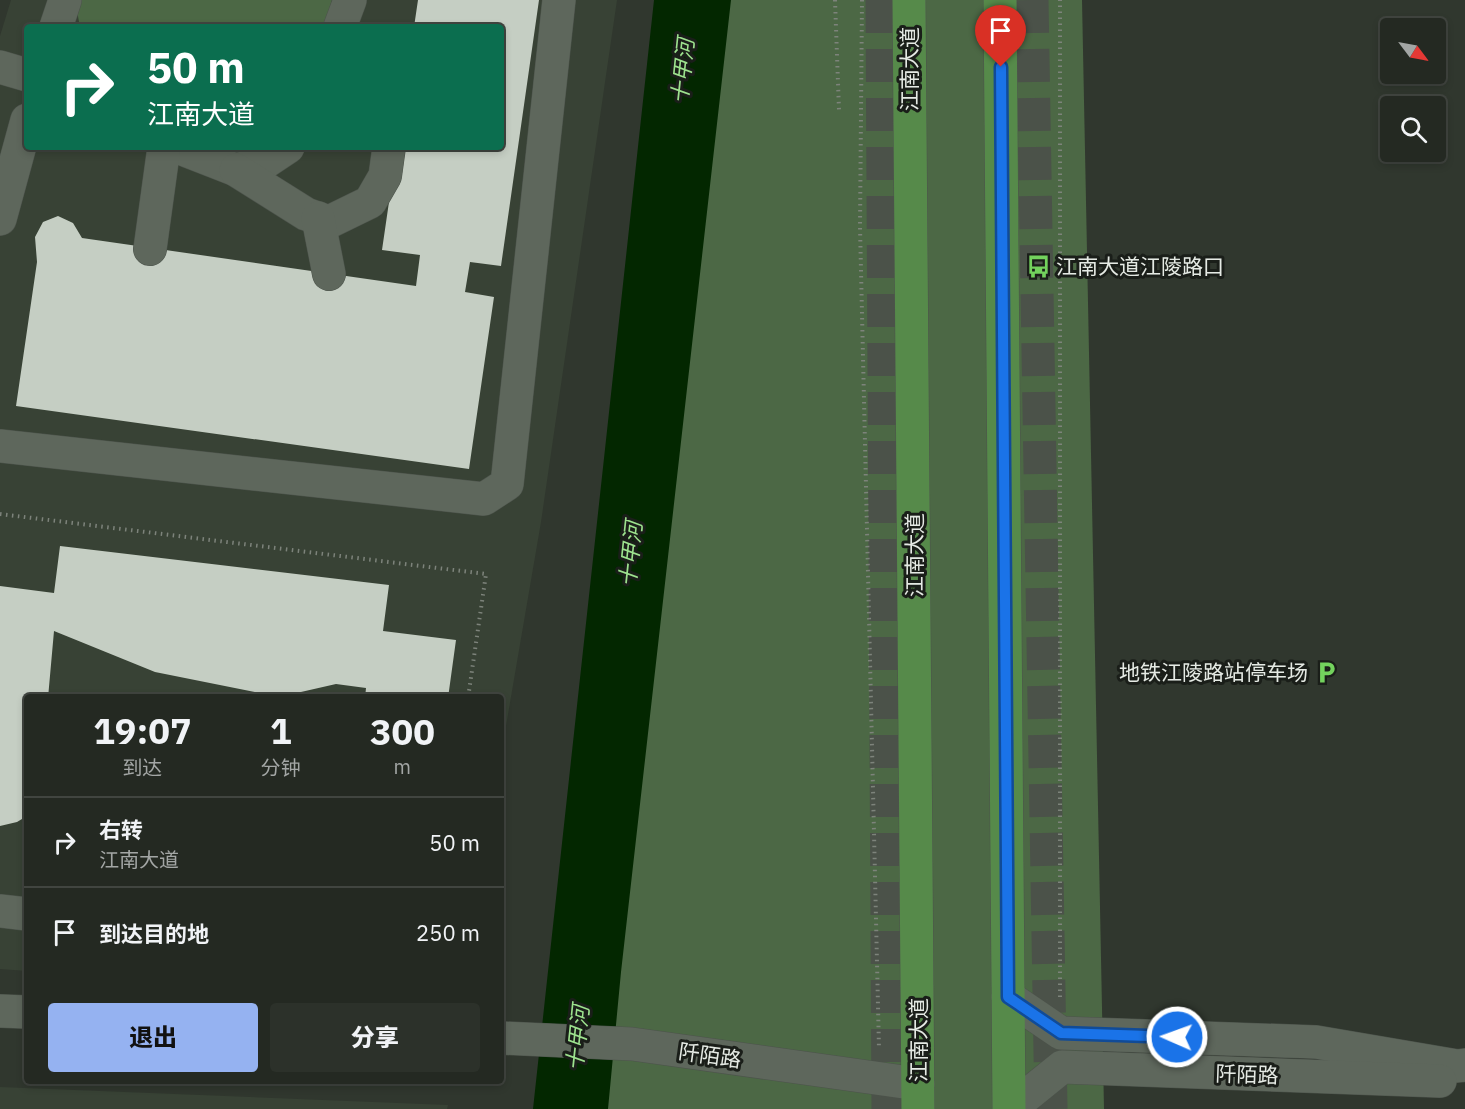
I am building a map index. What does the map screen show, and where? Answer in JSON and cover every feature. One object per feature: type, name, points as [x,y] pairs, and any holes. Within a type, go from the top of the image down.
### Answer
[{"type":"main road","name":"江南大道","points":[[909,0],[918,1097]]},
{"type":"main road","points":[[1000,0],[1009,1109]]},
{"type":"street","points":[[57,24],[65,0]]},
{"type":"street","points":[[0,446],[484,499],[507,484],[560,0]]},
{"type":"street","points":[[0,67],[24,74]]},
{"type":"street","points":[[0,219],[24,131]]},
{"type":"street","points":[[150,249],[164,150]]},
{"type":"street","points":[[185,150],[236,170],[306,214],[329,222],[370,202],[384,176],[388,150]]},
{"type":"street","points":[[236,170],[267,161],[284,150]]},
{"type":"street","points":[[318,218],[329,274]]},
{"type":"street","points":[[0,911],[24,914]]},
{"type":"street","points":[[1008,997],[1061,1033]]},
{"type":"street","points":[[0,1011],[24,1012]]},
{"type":"street","name":"阡陌路","points":[[1061,1033],[1316,1042],[1461,1065]]},
{"type":"street","name":"阡陌路","points":[[514,1039],[632,1044],[880,1079],[918,1097]]},
{"type":"street","name":"阡陌路","points":[[1009,1109],[1062,1067],[1440,1081],[1461,1065]]},
{"type":"path","points":[[836,0],[839,110]]},
{"type":"path","points":[[862,0],[861,239],[880,1079]]},
{"type":"path","points":[[1060,0],[1061,1033]]},
{"type":"path","points":[[0,514],[486,574],[469,694]]},
{"type":"shaded area","points":[[11,0],[617,0],[541,522],[504,738],[504,694],[24,694],[24,971],[0,969],[0,36]]},
{"type":"shaded area","points":[[81,0],[332,0],[325,24],[79,24],[77,11]]},
{"type":"shaded area","points":[[721,0],[1082,0],[1104,1109],[589,1109]]},
{"type":"shaded area","points":[[0,1087],[448,1105],[447,1109],[0,1109]]},
{"type":"water","name":"十甲河","points":[[654,0],[731,0],[621,972],[608,1109],[533,1109]]},
{"type":"building","points":[[418,0],[539,0],[501,266],[470,262],[465,292],[494,297],[469,469],[16,406],[37,262],[35,237],[43,222],[58,216],[73,223],[82,238],[416,286],[420,255],[382,250],[397,150],[504,150],[504,24],[414,24]]},
{"type":"building","points":[[60,546],[389,585],[383,631],[456,640],[449,694],[365,694],[366,688],[336,684],[292,694],[264,694],[155,672],[54,631],[48,694],[24,694],[24,818],[0,826],[0,586],[54,593]]},
{"type":"tunnel","points":[[882,0],[888,1109]]},
{"type":"tunnel","points":[[1032,0],[1051,1109]]},
{"type":"place","name":"江南大道江陵路口","points":[[1038,266]]},
{"type":"place","name":"地铁江陵路站停车场","points":[[1326,672]]},
{"type":"route","points":[[1001,67],[1008,997],[1061,1033],[1177,1037]]}]
